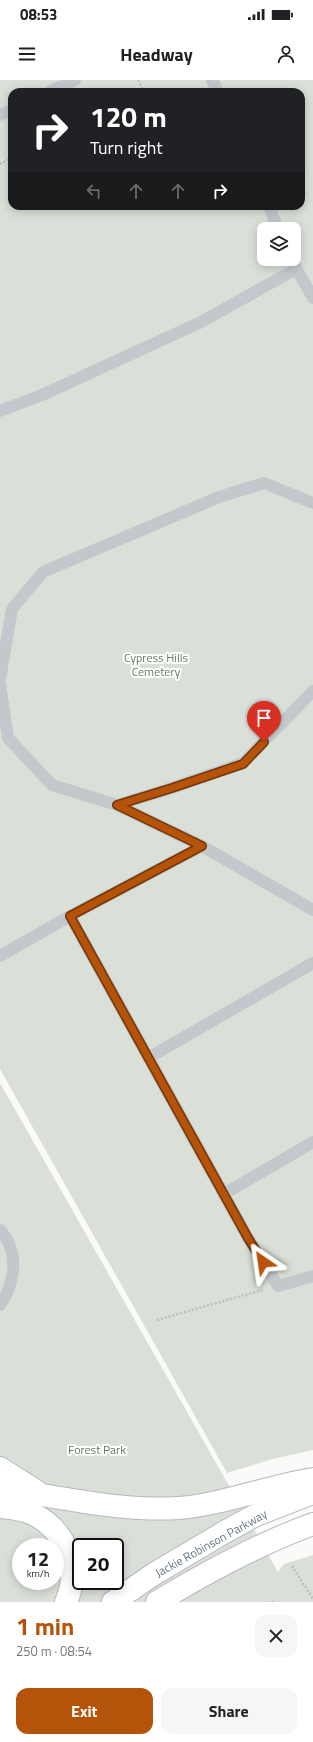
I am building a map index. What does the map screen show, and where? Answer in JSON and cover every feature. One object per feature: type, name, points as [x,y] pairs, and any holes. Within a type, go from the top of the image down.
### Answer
[{"type":"highway","points":[[0,1468],[40,1494]]},
{"type":"highway","points":[[0,1489],[111,1506],[136,1508],[179,1508],[233,1499],[291,1483],[313,1479]]},
{"type":"highway","name":"Jackie Robinson Parkway","points":[[113,1602],[154,1574],[256,1515],[313,1493]]},
{"type":"highway","points":[[0,1507],[22,1510],[40,1518],[56,1531],[63,1541],[69,1555],[72,1570],[70,1591],[66,1602]]},
{"type":"highway","name":"Jackie Robinson Parkway","points":[[158,1602],[252,1549],[313,1524]]},
{"type":"lane","points":[[58,88],[75,80]]},
{"type":"lane","points":[[270,210],[275,222]]},
{"type":"lane","points":[[0,412],[42,395],[199,323],[291,266]]},
{"type":"lane","points":[[295,266],[313,298]]},
{"type":"lane","points":[[0,678],[12,609],[43,572],[219,497],[264,483],[313,503]]},
{"type":"lane","points":[[0,683],[8,738],[52,786],[117,805],[202,846],[313,910]]},
{"type":"lane","points":[[117,805],[243,764],[313,691]]},
{"type":"lane","points":[[0,956],[70,916],[202,846]]},
{"type":"lane","points":[[70,916],[248,1238],[278,1286],[313,1276]]},
{"type":"lane","points":[[148,1058],[313,963]]},
{"type":"lane","points":[[224,1194],[313,1142]]},
{"type":"lane","points":[[0,1230],[12,1252],[14,1271],[10,1288],[0,1305]]},
{"type":"path","points":[[157,1320],[278,1286]]},
{"type":"path","points":[[292,1566],[313,1599]]},
{"type":"green space","name":"Cypress Hills Cemetery","points":[[0,80],[313,80],[313,1450],[273,1459],[227,1473],[0,1069]]},
{"type":"green space","name":"Forest Park","points":[[0,1083],[278,1572],[284,1564],[313,1555],[313,1602],[0,1602]]},
{"type":"route","points":[[263,1262],[248,1238],[70,916],[202,846],[117,805],[243,764],[264,742]]}]
